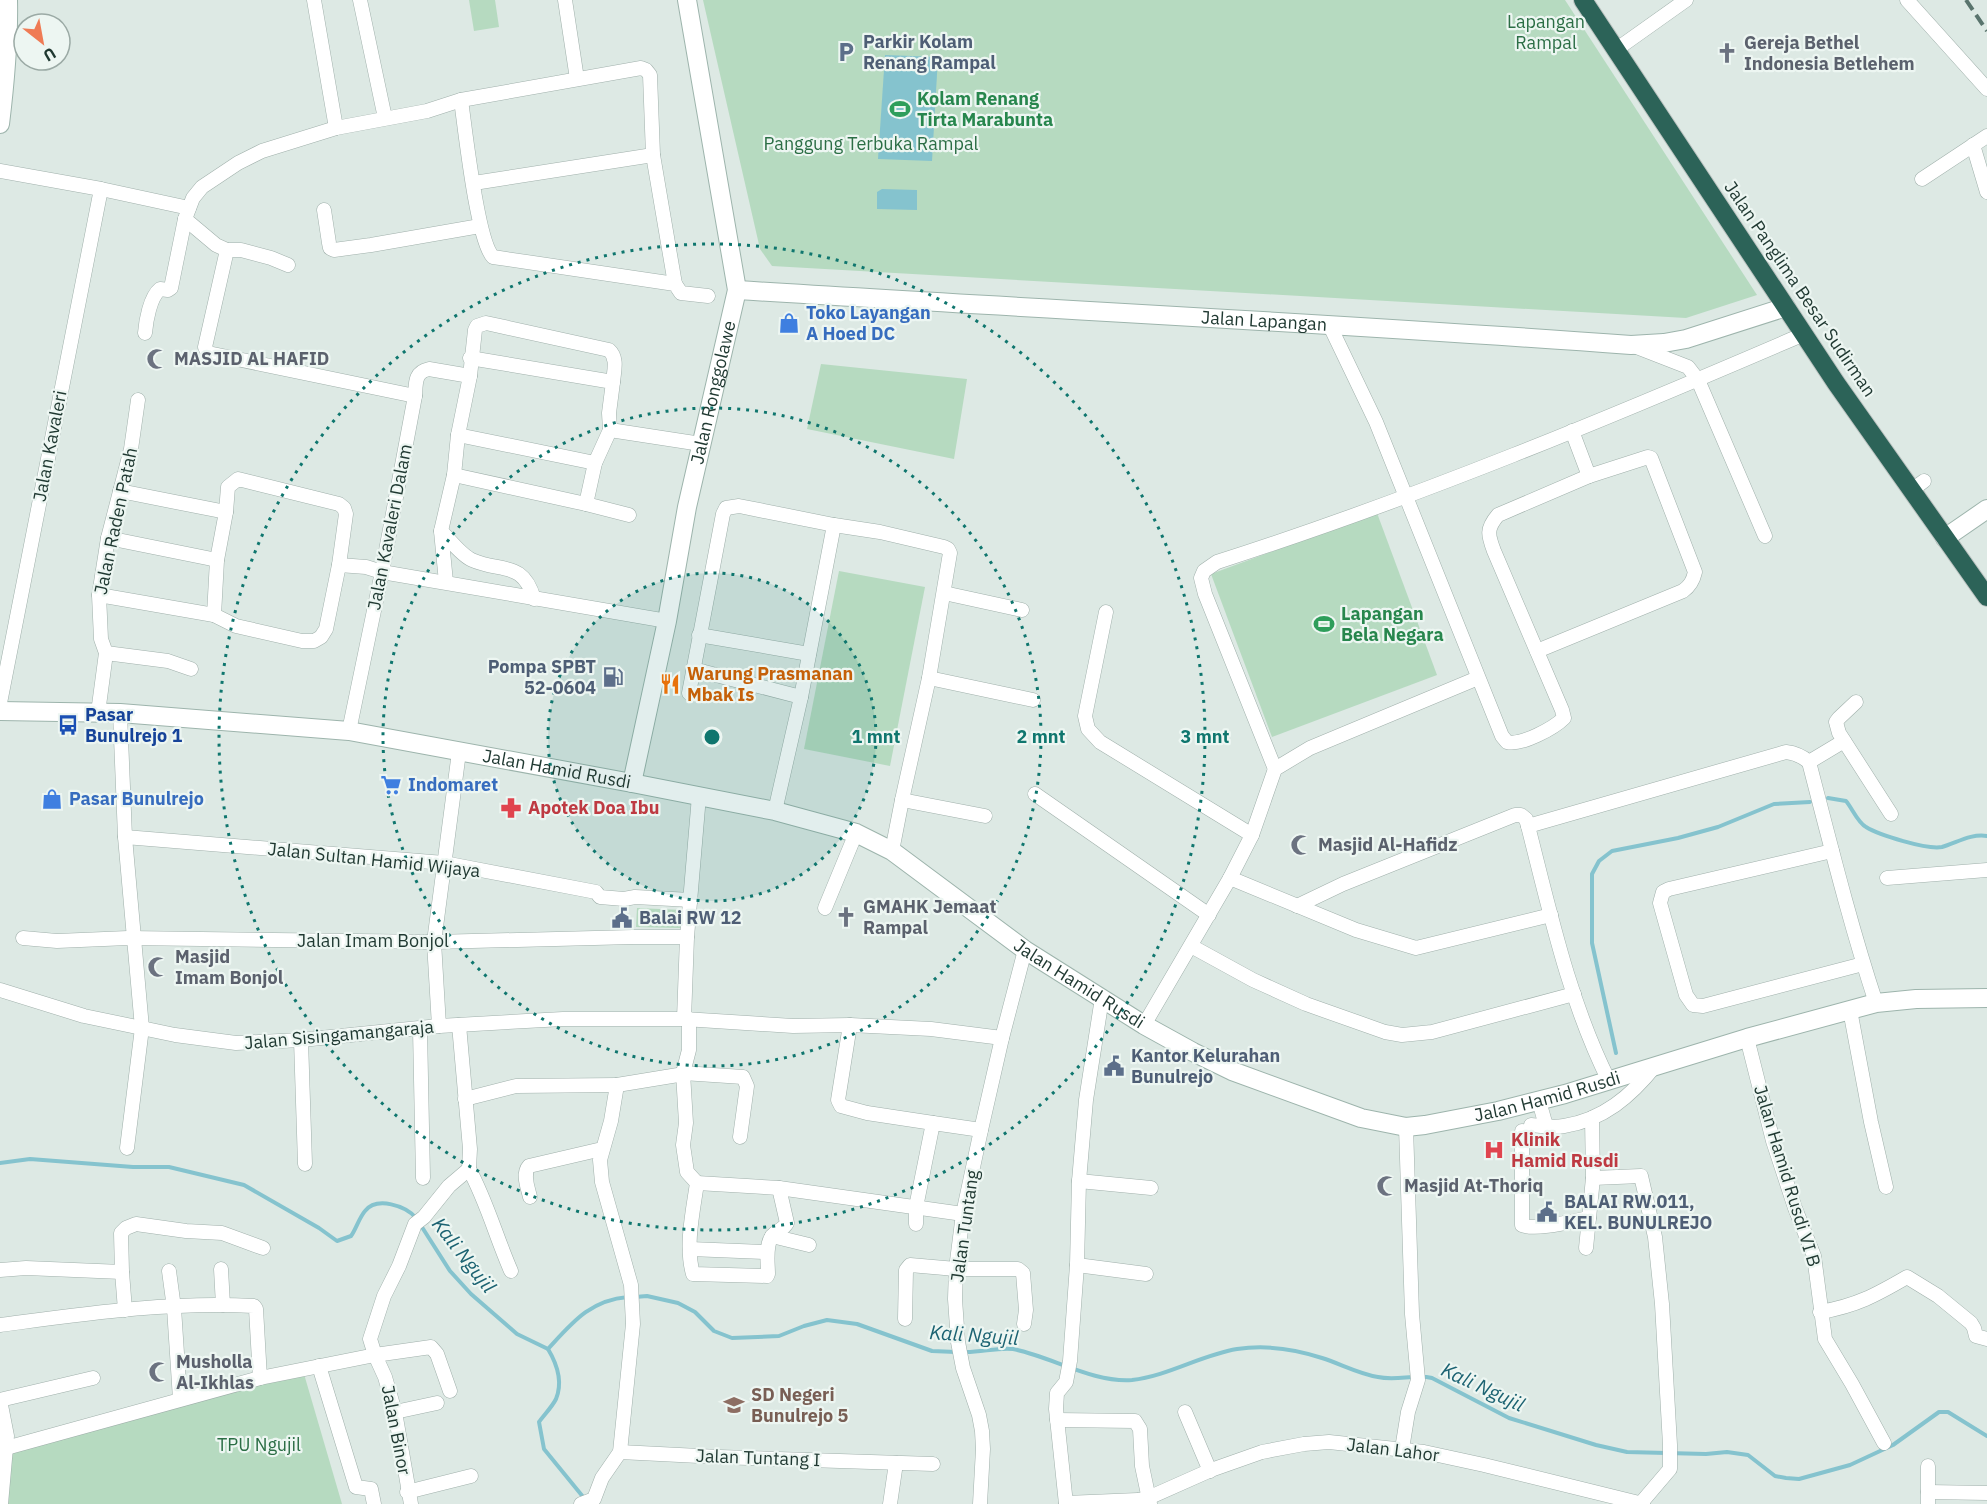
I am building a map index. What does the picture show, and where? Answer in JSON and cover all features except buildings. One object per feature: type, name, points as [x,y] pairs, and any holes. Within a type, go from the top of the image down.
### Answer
[{"type":"highway","name":"Jalan Panglima Besar Sudirman","points":[[1583,0],[1786,308],[1918,486],[1945,538],[1987,597]]},
{"type":"street","points":[[0,124],[6,75],[4,34],[8,0]]},
{"type":"street","points":[[314,0],[336,128]]},
{"type":"street","points":[[360,0],[385,118]]},
{"type":"street","points":[[565,0],[577,79]]},
{"type":"street","name":"Jalan Ronggolawe","points":[[633,783],[667,621],[700,444],[736,290],[687,0]]},
{"type":"street","points":[[1617,49],[1686,0]]},
{"type":"street","points":[[1906,0],[1987,89]]},
{"type":"street","points":[[146,333],[155,293],[160,289],[171,288],[187,214],[193,198],[202,187],[238,163],[262,151],[336,128],[427,111],[461,99],[641,68],[650,75],[653,155],[675,284],[681,293],[708,296]]},
{"type":"street","points":[[461,99],[480,226],[489,253],[498,259],[675,284]]},
{"type":"street","points":[[1923,179],[1987,136]]},
{"type":"street","points":[[1973,145],[1987,192]]},
{"type":"street","points":[[474,183],[653,155]]},
{"type":"street","points":[[0,171],[101,189],[187,214],[216,245],[227,250],[241,250],[271,258],[288,265]]},
{"type":"street","name":"Jalan Kavaleri","points":[[0,704],[101,189]]},
{"type":"street","points":[[324,210],[330,248],[334,249],[371,245],[480,226]]},
{"type":"street","points":[[227,250],[205,347],[208,353],[415,396]]},
{"type":"street","name":"Jalan Lapangan","points":[[736,290],[1329,324],[1631,345],[1686,339],[1786,308]]},
{"type":"street","points":[[446,582],[441,531],[454,475],[458,435],[477,326],[486,323],[609,350],[613,353],[615,359],[609,412],[610,430],[596,463],[586,504]]},
{"type":"street","points":[[1329,324],[1376,422],[1478,678],[1506,742],[1512,744],[1538,734],[1557,725],[1564,718],[1489,537],[1490,525],[1498,515],[1589,476],[1651,458],[1695,572],[1690,586],[1683,591],[1537,651]]},
{"type":"street","points":[[1275,769],[1205,594],[1201,578],[1204,571],[1217,562],[1406,497],[1698,380],[1804,334]]},
{"type":"street","points":[[1631,345],[1688,367],[1698,380],[1765,536]]},
{"type":"street","points":[[470,358],[613,382]]},
{"type":"street","name":"Jalan Kavaleri Dalam","points":[[349,731],[382,572],[417,376],[423,370],[429,369],[470,376]]},
{"type":"street","name":"Jalan Raden Patah","points":[[98,712],[105,653],[101,639],[99,595],[108,538],[131,449],[138,400]]},
{"type":"street","points":[[610,430],[700,444]]},
{"type":"street","points":[[1572,431],[1589,476]]},
{"type":"street","points":[[458,435],[596,463]]},
{"type":"street","points":[[454,475],[629,515]]},
{"type":"street","points":[[99,595],[214,615],[236,626],[302,641],[314,641],[321,637],[326,629],[339,565],[346,514],[344,508],[339,504],[238,479],[228,488],[217,560],[214,615]]},
{"type":"street","points":[[120,491],[226,512]]},
{"type":"street","points":[[688,693],[726,508],[739,506],[880,532],[948,549],[950,553],[929,678],[892,851]]},
{"type":"street","points":[[1945,538],[1987,509]]},
{"type":"street","points":[[775,811],[801,697],[834,525]]},
{"type":"street","points":[[441,531],[470,559],[518,572],[531,587],[534,599]]},
{"type":"street","points":[[108,538],[217,560]]},
{"type":"street","points":[[339,565],[366,567],[382,572],[667,621]]},
{"type":"street","points":[[944,593],[1022,610]]},
{"type":"street","points":[[1106,612],[1085,716],[1088,729],[1101,742],[1252,835]]},
{"type":"street","points":[[699,634],[809,654]]},
{"type":"street","points":[[105,653],[168,661],[191,669]]},
{"type":"street","points":[[693,669],[801,697]]},
{"type":"street","points":[[929,678],[1033,700]]},
{"type":"street","points":[[1143,1025],[1230,878],[1252,835],[1275,769],[1310,748],[1478,678]]},
{"type":"street","points":[[1856,702],[1836,722],[1839,733],[1891,814]]},
{"type":"street","name":"Jalan Hamid Rusdi","points":[[0,711],[120,713],[349,731],[775,811],[856,833],[892,851],[1025,950],[1143,1025],[1232,1071],[1360,1118],[1406,1127],[1498,1111],[1539,1101],[1748,1038],[1876,1003],[1916,999],[1987,998]]},
{"type":"street","points":[[120,713],[125,837],[142,1028],[127,1148]]},
{"type":"street","points":[[1809,762],[1844,741]]},
{"type":"street","points":[[439,1026],[434,942],[459,752]]},
{"type":"street","points":[[1528,826],[1786,752],[1794,753],[1809,762],[1863,964],[1876,1003]]},
{"type":"street","points":[[1035,794],[1209,915]]},
{"type":"street","points":[[699,796],[687,937],[689,1050],[683,1073],[686,1123],[683,1145],[687,1172],[697,1183],[779,1188],[963,1214]]},
{"type":"street","points":[[902,800],[985,816]]},
{"type":"street","points":[[1297,906],[1343,884],[1515,815],[1521,815],[1526,819],[1574,994],[1590,1041],[1609,1081]]},
{"type":"street","points":[[825,908],[856,833]]},
{"type":"street","name":"Jalan Sultan Hamid Wijaya","points":[[125,837],[444,863],[596,892],[600,897],[690,900]]},
{"type":"street","points":[[1832,851],[1669,889],[1663,892],[1660,903],[1686,995],[1689,1002],[1698,1007],[1863,964]]},
{"type":"street","points":[[1887,878],[1987,870]]},
{"type":"street","points":[[1230,878],[1356,930],[1416,948],[1551,915]]},
{"type":"street","name":"Jalan Imam Bonjol","points":[[23,938],[57,941],[135,939],[434,942],[687,937]]},
{"type":"street","points":[[1191,946],[1253,980],[1306,1004],[1385,1032],[1401,1035],[1432,1032],[1574,994]]},
{"type":"street","name":"Jalan Tuntang","points":[[980,1504],[982,1431],[957,1342],[956,1269],[963,1214],[981,1130],[1025,950]]},
{"type":"street","name":"Jalan Sisingamangaraja","points":[[0,990],[84,1016],[174,1035],[236,1043],[301,1040],[439,1026],[563,1019],[687,1019],[793,1026],[850,1025],[931,1029],[1002,1038]]},
{"type":"street","points":[[1058,1420],[1135,1421],[1138,1423],[1142,1467],[1149,1501],[1066,1503],[1058,1420],[1057,1394],[1066,1382],[1070,1361],[1077,1265],[1079,1181],[1086,1100],[1102,998]]},
{"type":"street","points":[[1850,1010],[1886,1187]]},
{"type":"street","points":[[459,1025],[470,1169],[511,1271]]},
{"type":"street","points":[[850,1025],[838,1100],[841,1106],[867,1113],[981,1130]]},
{"type":"street","points":[[420,1029],[423,1178]]},
{"type":"street","name":"Jalan Hamid Rusdi VI B","points":[[1748,1038],[1773,1141],[1814,1256],[1825,1339],[1884,1443]]},
{"type":"street","points":[[301,1040],[305,1164]]},
{"type":"street","points":[[1589,1218],[1536,1226],[1522,1225],[1526,1128],[1563,1126],[1592,1118],[1608,1110],[1636,1089],[1655,1066]]},
{"type":"street","points":[[465,1099],[516,1086],[617,1085],[683,1073],[743,1077],[747,1086],[740,1137]]},
{"type":"street","points":[[588,1502],[620,1452],[633,1324],[631,1285],[602,1182],[600,1160],[611,1121],[617,1085]]},
{"type":"street","points":[[1539,1101],[1546,1126]]},
{"type":"street","points":[[1586,1248],[1593,1178],[1592,1118]]},
{"type":"street","points":[[916,1224],[916,1207],[933,1123]]},
{"type":"street","points":[[1402,1449],[1408,1412],[1418,1374],[1412,1304],[1406,1127]]},
{"type":"street","points":[[530,1197],[526,1169],[530,1166],[602,1149]]},
{"type":"street","name":"Jalan Binor","points":[[409,1498],[395,1412],[385,1377],[370,1339],[384,1296],[419,1221],[449,1186],[470,1169]]},
{"type":"street","points":[[1593,1178],[1641,1176],[1655,1238],[1662,1304],[1670,1469],[1642,1504]]},
{"type":"street","points":[[1079,1181],[1151,1188]]},
{"type":"street","points":[[697,1183],[690,1249],[694,1275],[764,1277],[768,1274],[767,1252],[772,1236],[784,1228],[787,1218],[779,1188]]},
{"type":"street","points":[[125,1310],[121,1233],[126,1228],[136,1224],[222,1233],[263,1248]]},
{"type":"street","points":[[772,1236],[809,1245]]},
{"type":"street","points":[[690,1249],[767,1252]]},
{"type":"street","points":[[905,1318],[906,1268],[910,1265],[956,1269],[1021,1270],[1026,1310],[1024,1324]]},
{"type":"street","points":[[1077,1265],[1146,1274]]},
{"type":"street","points":[[0,1270],[26,1268],[122,1272]]},
{"type":"street","points":[[221,1269],[223,1305]]},
{"type":"street","points":[[169,1271],[174,1308],[180,1399]]},
{"type":"street","points":[[1820,1312],[1843,1308],[1867,1299],[1907,1277],[1938,1296],[1971,1323],[1976,1336],[1987,1339]]},
{"type":"street","points":[[0,1325],[125,1310],[199,1305],[252,1306],[256,1309],[260,1378]]},
{"type":"street","points":[[4,1452],[180,1399],[260,1378],[375,1355],[430,1347],[437,1354],[450,1390]]},
{"type":"street","points":[[319,1366],[356,1487],[370,1489],[374,1504]]},
{"type":"street","points":[[1,1504],[6,1423],[0,1400],[93,1378]]},
{"type":"street","points":[[395,1412],[437,1403]]},
{"type":"street","points":[[1185,1412],[1210,1471]]},
{"type":"street","name":"Jalan Lahor","points":[[1149,1501],[1210,1471],[1262,1452],[1329,1442],[1424,1452],[1642,1504]]},
{"type":"street","name":"Jalan Tuntang I","points":[[620,1452],[933,1464]]},
{"type":"street","points":[[890,1504],[896,1463]]},
{"type":"street","points":[[1928,1466],[1928,1498],[1987,1493]]},
{"type":"street","points":[[409,1498],[471,1476]]},
{"type":"green space","points":[[469,0],[495,0],[499,27],[474,31]]},
{"type":"green space","name":"Panggung Terbuka Rampal","points":[[703,0],[1565,0],[1757,295],[1686,318],[772,266],[760,249]]},
{"type":"green space","points":[[821,364],[967,379],[954,459],[807,429]]},
{"type":"green space","name":"Lapangan Bela Negara","points":[[1377,513],[1437,675],[1272,737],[1211,574]]},
{"type":"green space","points":[[839,571],[925,587],[890,766],[804,749]]},
{"type":"green space","points":[[637,908],[682,910],[681,928],[636,927]]},
{"type":"green space","name":"TPU Ngujil","points":[[304,1374],[342,1504],[8,1504],[12,1452],[246,1386]]},
{"type":"water","points":[[885,55],[938,57],[932,161],[878,159]]},
{"type":"water","points":[[882,189],[917,190],[917,210],[877,209],[877,192]]},
{"type":"waterway","points":[[1828,798],[1846,801],[1866,827],[1892,838],[1915,844],[1942,847],[1970,837],[1987,836]]},
{"type":"waterway","points":[[1616,1053],[1592,943],[1592,874],[1599,861],[1612,851],[1678,838],[1718,827],[1774,804],[1810,802]]},
{"type":"waterway","name":"Kali Ngujil","points":[[0,1163],[30,1159],[133,1167],[169,1167],[244,1185],[319,1228],[337,1241],[351,1236],[365,1211],[377,1204],[391,1204],[406,1210],[416,1218]]},
{"type":"waterway","name":"Kali Ngujil","points":[[420,1224],[450,1271],[471,1294],[517,1334],[548,1349],[574,1322],[592,1308],[615,1299],[628,1297]]},
{"type":"waterway","name":"Kali Ngujil","points":[[635,1297],[647,1296],[678,1303],[695,1312],[714,1331],[732,1338],[779,1336],[827,1320],[857,1324],[932,1351],[956,1352]]},
{"type":"waterway","name":"Kali Ngujil","points":[[963,1352],[1013,1349],[1102,1377],[1132,1380],[1159,1374],[1237,1349],[1258,1347],[1291,1350],[1322,1358],[1371,1376],[1432,1378],[1509,1418],[1596,1445],[1627,1452],[1706,1454],[1727,1452],[1748,1455],[1775,1476],[1786,1478],[1799,1479],[1850,1465],[1893,1445],[1939,1412],[1948,1412],[1987,1436]]},
{"type":"waterway","points":[[548,1349],[556,1367],[559,1386],[556,1399],[539,1422],[544,1449],[584,1498]]},
{"type":"railway","points":[[1966,0],[1987,31]]},
{"type":"place","name":"Parkir Kolam Renang Rampal","points":[[846,52]]},
{"type":"place","name":"Gereja Bethel Indonesia Betlehem","points":[[1727,53]]},
{"type":"place","name":"Kolam Renang Tirta Marabunta","points":[[900,109]]},
{"type":"place","name":"Toko Layangan A Hoed DC","points":[[789,323]]},
{"type":"place","name":"MASJID AL HAFID","points":[[157,359]]},
{"type":"place","name":"Lapangan Bela Negara","points":[[1324,624]]},
{"type":"place","name":"Pompa SPBT 52-0604","points":[[613,677]]},
{"type":"place","name":"Warung Prasmanan Mbak Is","points":[[670,684]]},
{"type":"place","name":"Pasar Bunulrejo 1","points":[[68,725]]},
{"type":"place","name":"Indomaret","points":[[391,785]]},
{"type":"place","name":"Pasar Bunulrejo","points":[[52,799]]},
{"type":"place","name":"Apotek Doa Ibu","points":[[511,808]]},
{"type":"place","name":"Masjid Al-Hafidz","points":[[1301,845]]},
{"type":"place","name":"GMAHK Jemaat Rampal","points":[[846,917]]},
{"type":"place","name":"Balai RW 12","points":[[622,918]]},
{"type":"place","name":"Masjid Imam Bonjol","points":[[158,967]]},
{"type":"place","name":"Kantor Kelurahan Bunulrejo","points":[[1114,1066]]},
{"type":"place","name":"Klinik Hamid Rusdi","points":[[1494,1150]]},
{"type":"place","name":"Masjid At-Thoriq","points":[[1387,1186]]},
{"type":"place","name":"BALAI RW.011, KEL. BUNULREJO","points":[[1547,1212]]},
{"type":"place","name":"Musholla Al-Ikhlas","points":[[159,1372]]},
{"type":"place","name":"SD Negeri Bunulrejo 5","points":[[734,1405]]},
{"type":"park label","name":"Lapangan Rampal","points":[[1546,32]]}]
